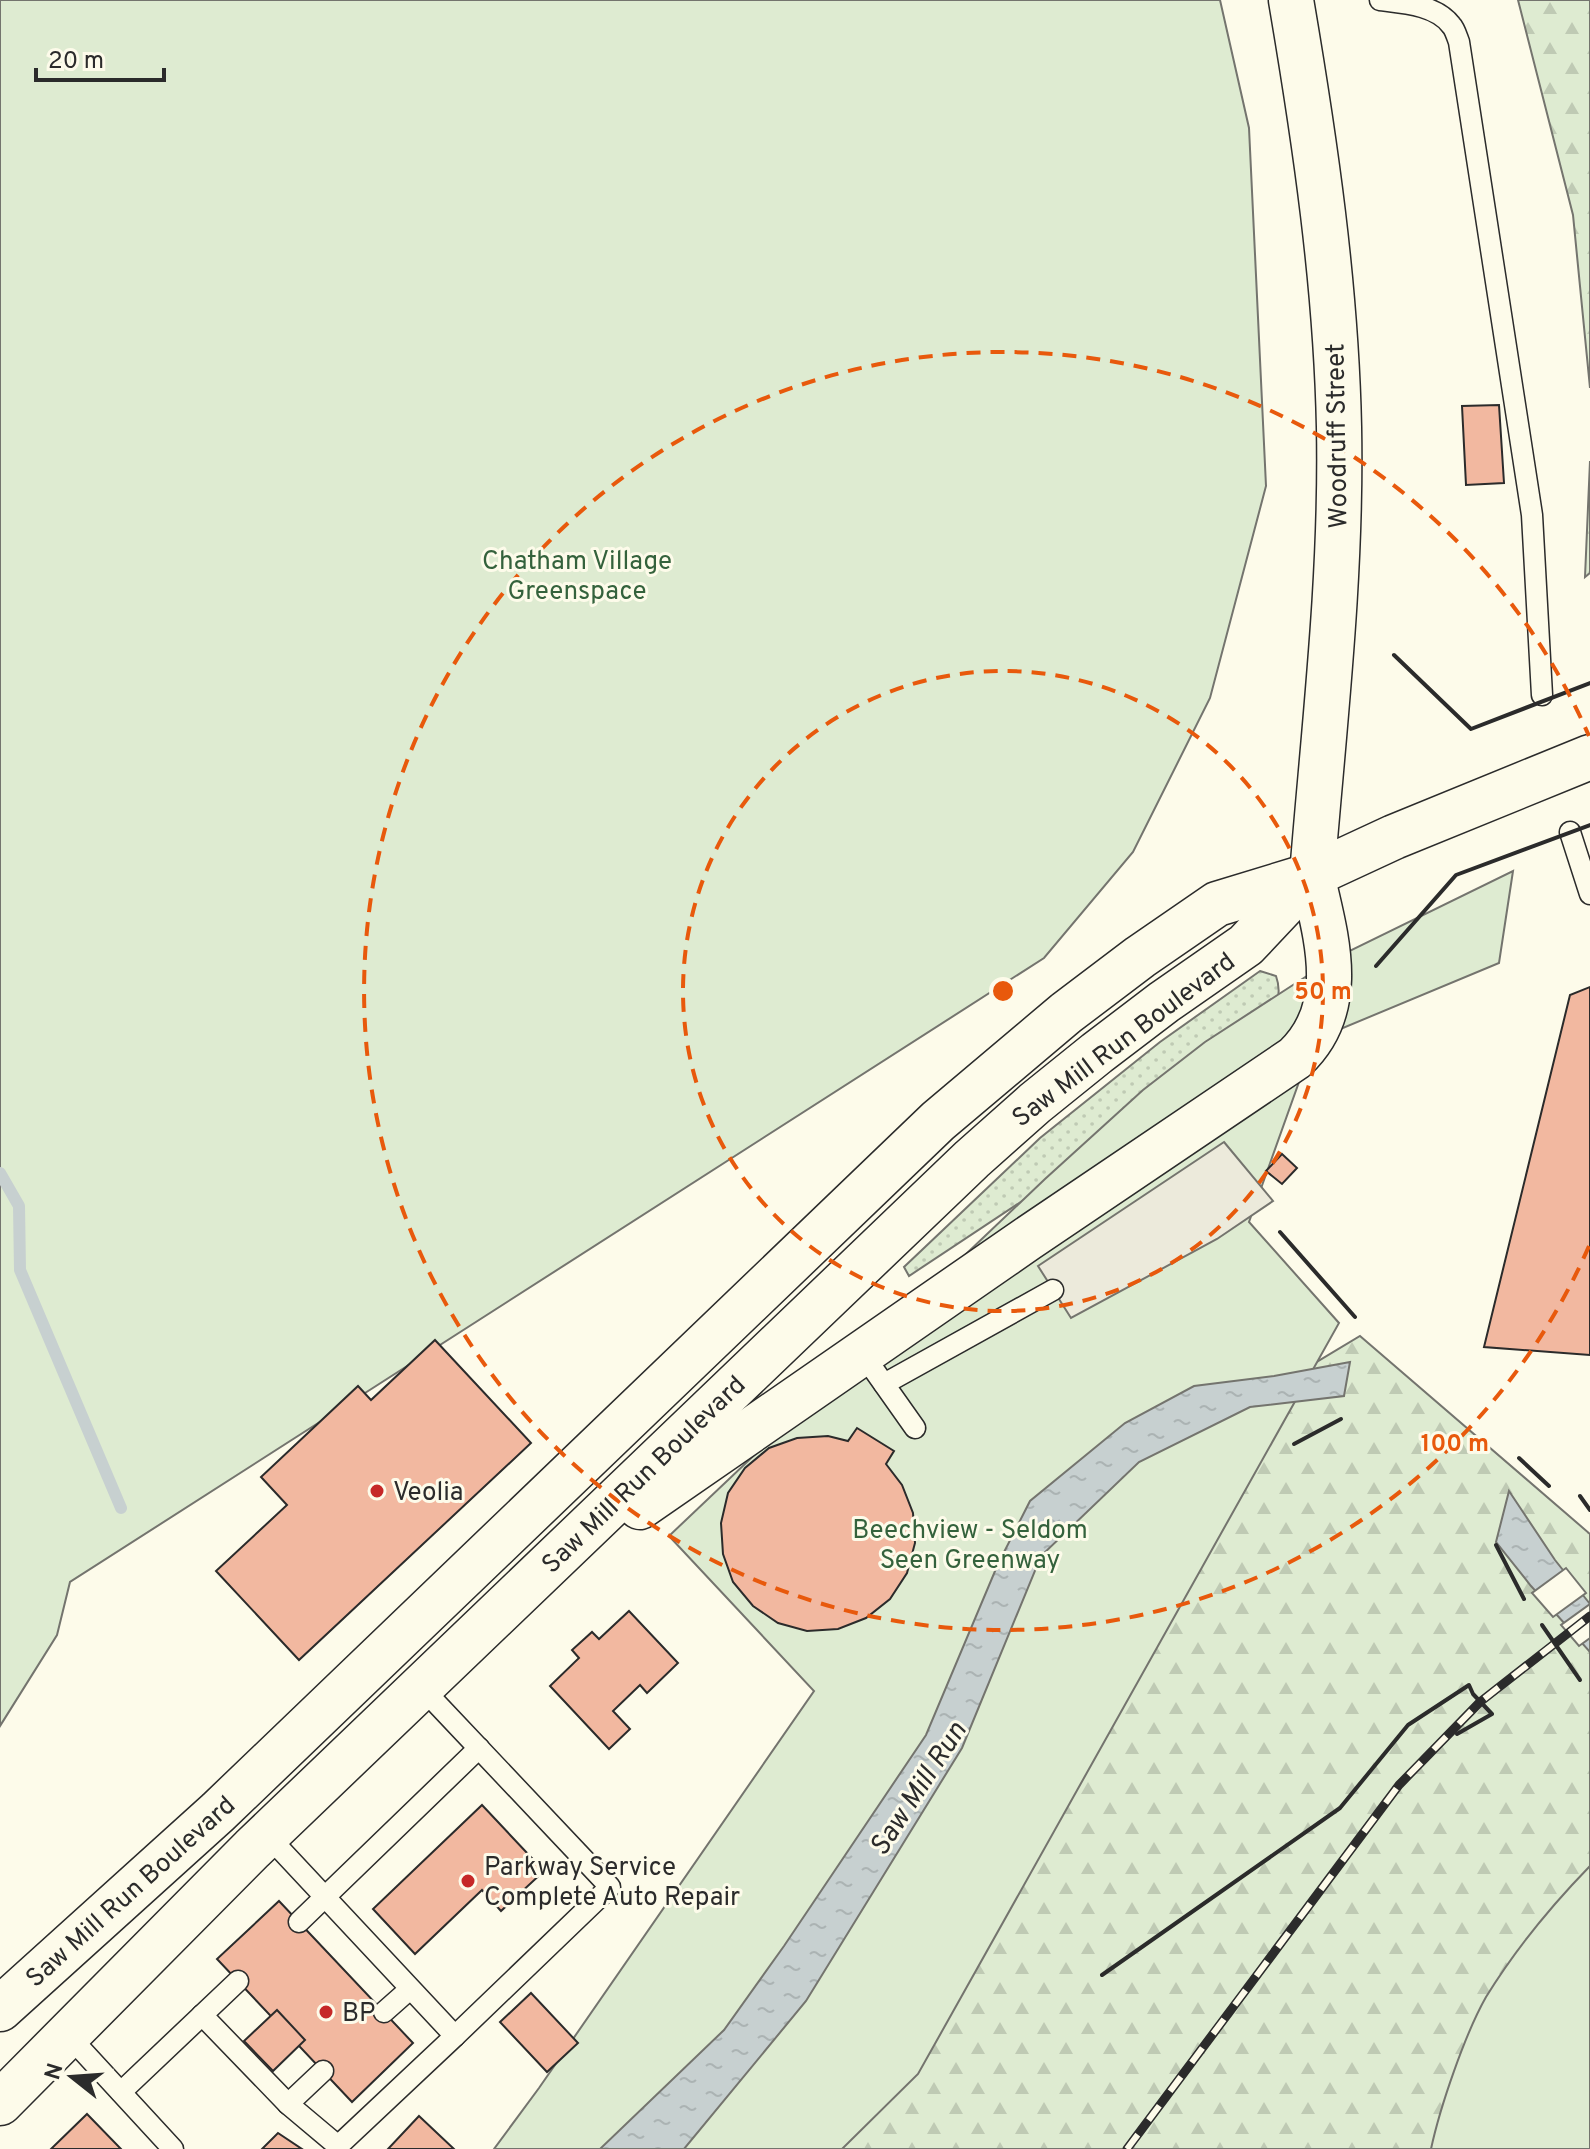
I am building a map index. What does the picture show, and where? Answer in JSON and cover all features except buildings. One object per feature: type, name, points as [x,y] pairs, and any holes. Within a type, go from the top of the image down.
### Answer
[{"type":"main road","name":"Woodruff Street","points":[[529,1583],[873,1369],[1310,1044],[1325,1010],[1330,959],[1312,875],[1336,584],[1339,427],[1335,348],[1318,174],[1291,0]]},
{"type":"main road","name":"Saw Mill Run Boulevard","points":[[0,2009],[218,1812],[926,1132],[1140,957],[1217,904],[1312,875],[1394,837],[1590,757]]},
{"type":"main road","name":"Saw Mill Run Boulevard","points":[[0,2103],[267,1835],[972,1159],[1097,1053],[1246,945],[1312,875]]},
{"type":"lane","points":[[1380,0],[1410,3],[1434,12],[1451,25],[1459,42],[1532,515],[1542,695]]},
{"type":"lane","points":[[1570,832],[1590,894]]},
{"type":"lane","points":[[915,1428],[873,1369],[1053,1290]]},
{"type":"lane","points":[[202,2015],[288,2104],[338,2146],[610,1887],[421,1687]]},
{"type":"lane","points":[[299,1922],[479,1748]]},
{"type":"lane","points":[[267,1835],[455,2036]]},
{"type":"lane","points":[[121,2092],[238,1981]]},
{"type":"lane","points":[[384,2012],[410,1989]]},
{"type":"lane","points":[[68,2035],[173,2149]]},
{"type":"lane","points":[[288,2104],[323,2071]]},
{"type":"green space","name":"Chatham Village Greenspace","points":[[0,0],[1220,0],[1249,128],[1266,486],[1210,698],[1133,852],[1044,958],[70,1582],[57,1635],[0,1726]]},
{"type":"green space","points":[[1518,0],[1590,0],[1590,388],[1573,215]]},
{"type":"green space","points":[[1590,461],[1590,573],[1585,577]]},
{"type":"green space","name":"Beechview - Seldom Seen Greenway","points":[[1513,871],[1499,963],[1314,1040],[1249,1222],[1339,1323],[918,2074],[842,2149],[494,2149],[814,1691],[669,1536],[1143,1090],[1205,1042],[1333,959]]},
{"type":"green space","points":[[1260,971],[1276,976],[1278,998],[1271,1018],[1244,1054],[909,1276],[904,1267],[1040,1138],[1160,1042]]},
{"type":"green space","points":[[1360,1336],[1590,1534],[1590,2149],[683,2149],[1040,1528]]},
{"type":"green space","points":[[1590,1866],[1590,2149],[1431,2149],[1454,2071],[1486,1997],[1535,1928]]},
{"type":"shaded area","points":[[1224,1142],[1273,1201],[1217,1239],[1071,1318],[1038,1266]]},
{"type":"water","name":"Saw Mill Run","points":[[1350,1362],[1344,1396],[1250,1407],[1139,1462],[1041,1556],[962,1748],[806,2001],[684,2149],[600,2149],[724,2030],[926,1735],[998,1564],[1030,1501],[1125,1423],[1194,1386]]},
{"type":"water","points":[[1509,1491],[1555,1560],[1590,1604],[1590,1652],[1496,1542]]},
{"type":"pier","points":[[1566,1568],[1586,1593],[1553,1617],[1532,1593]]},
{"type":"pier","points":[[1590,1604],[1590,1638],[1579,1646],[1561,1625]]},
{"type":"waterway","points":[[0,1173],[19,1206],[20,1270],[121,1508]]},
{"type":"railway","points":[[1127,2149],[1399,1785],[1480,1702],[1590,1616]]},
{"type":"wall","points":[[1394,655],[1471,729],[1590,683]]},
{"type":"wall","points":[[1376,966],[1456,875],[1590,825]]},
{"type":"wall","points":[[1280,1232],[1355,1317]]},
{"type":"wall","points":[[1294,1444],[1341,1419]]},
{"type":"wall","points":[[1519,1458],[1549,1486]]},
{"type":"wall","points":[[1580,1496],[1590,1510]]},
{"type":"wall","points":[[1496,1545],[1524,1599]]},
{"type":"wall","points":[[1542,1625],[1580,1680]]},
{"type":"wall","points":[[1102,1975],[1340,1808],[1408,1725],[1469,1685],[1473,1694],[1492,1714],[1457,1734]]},
{"type":"place","name":"Veolia","points":[[377,1491]]},
{"type":"place","name":"Parkway Service Complete Auto Repair","points":[[468,1881]]},
{"type":"place","name":"BP","points":[[326,2012]]}]
